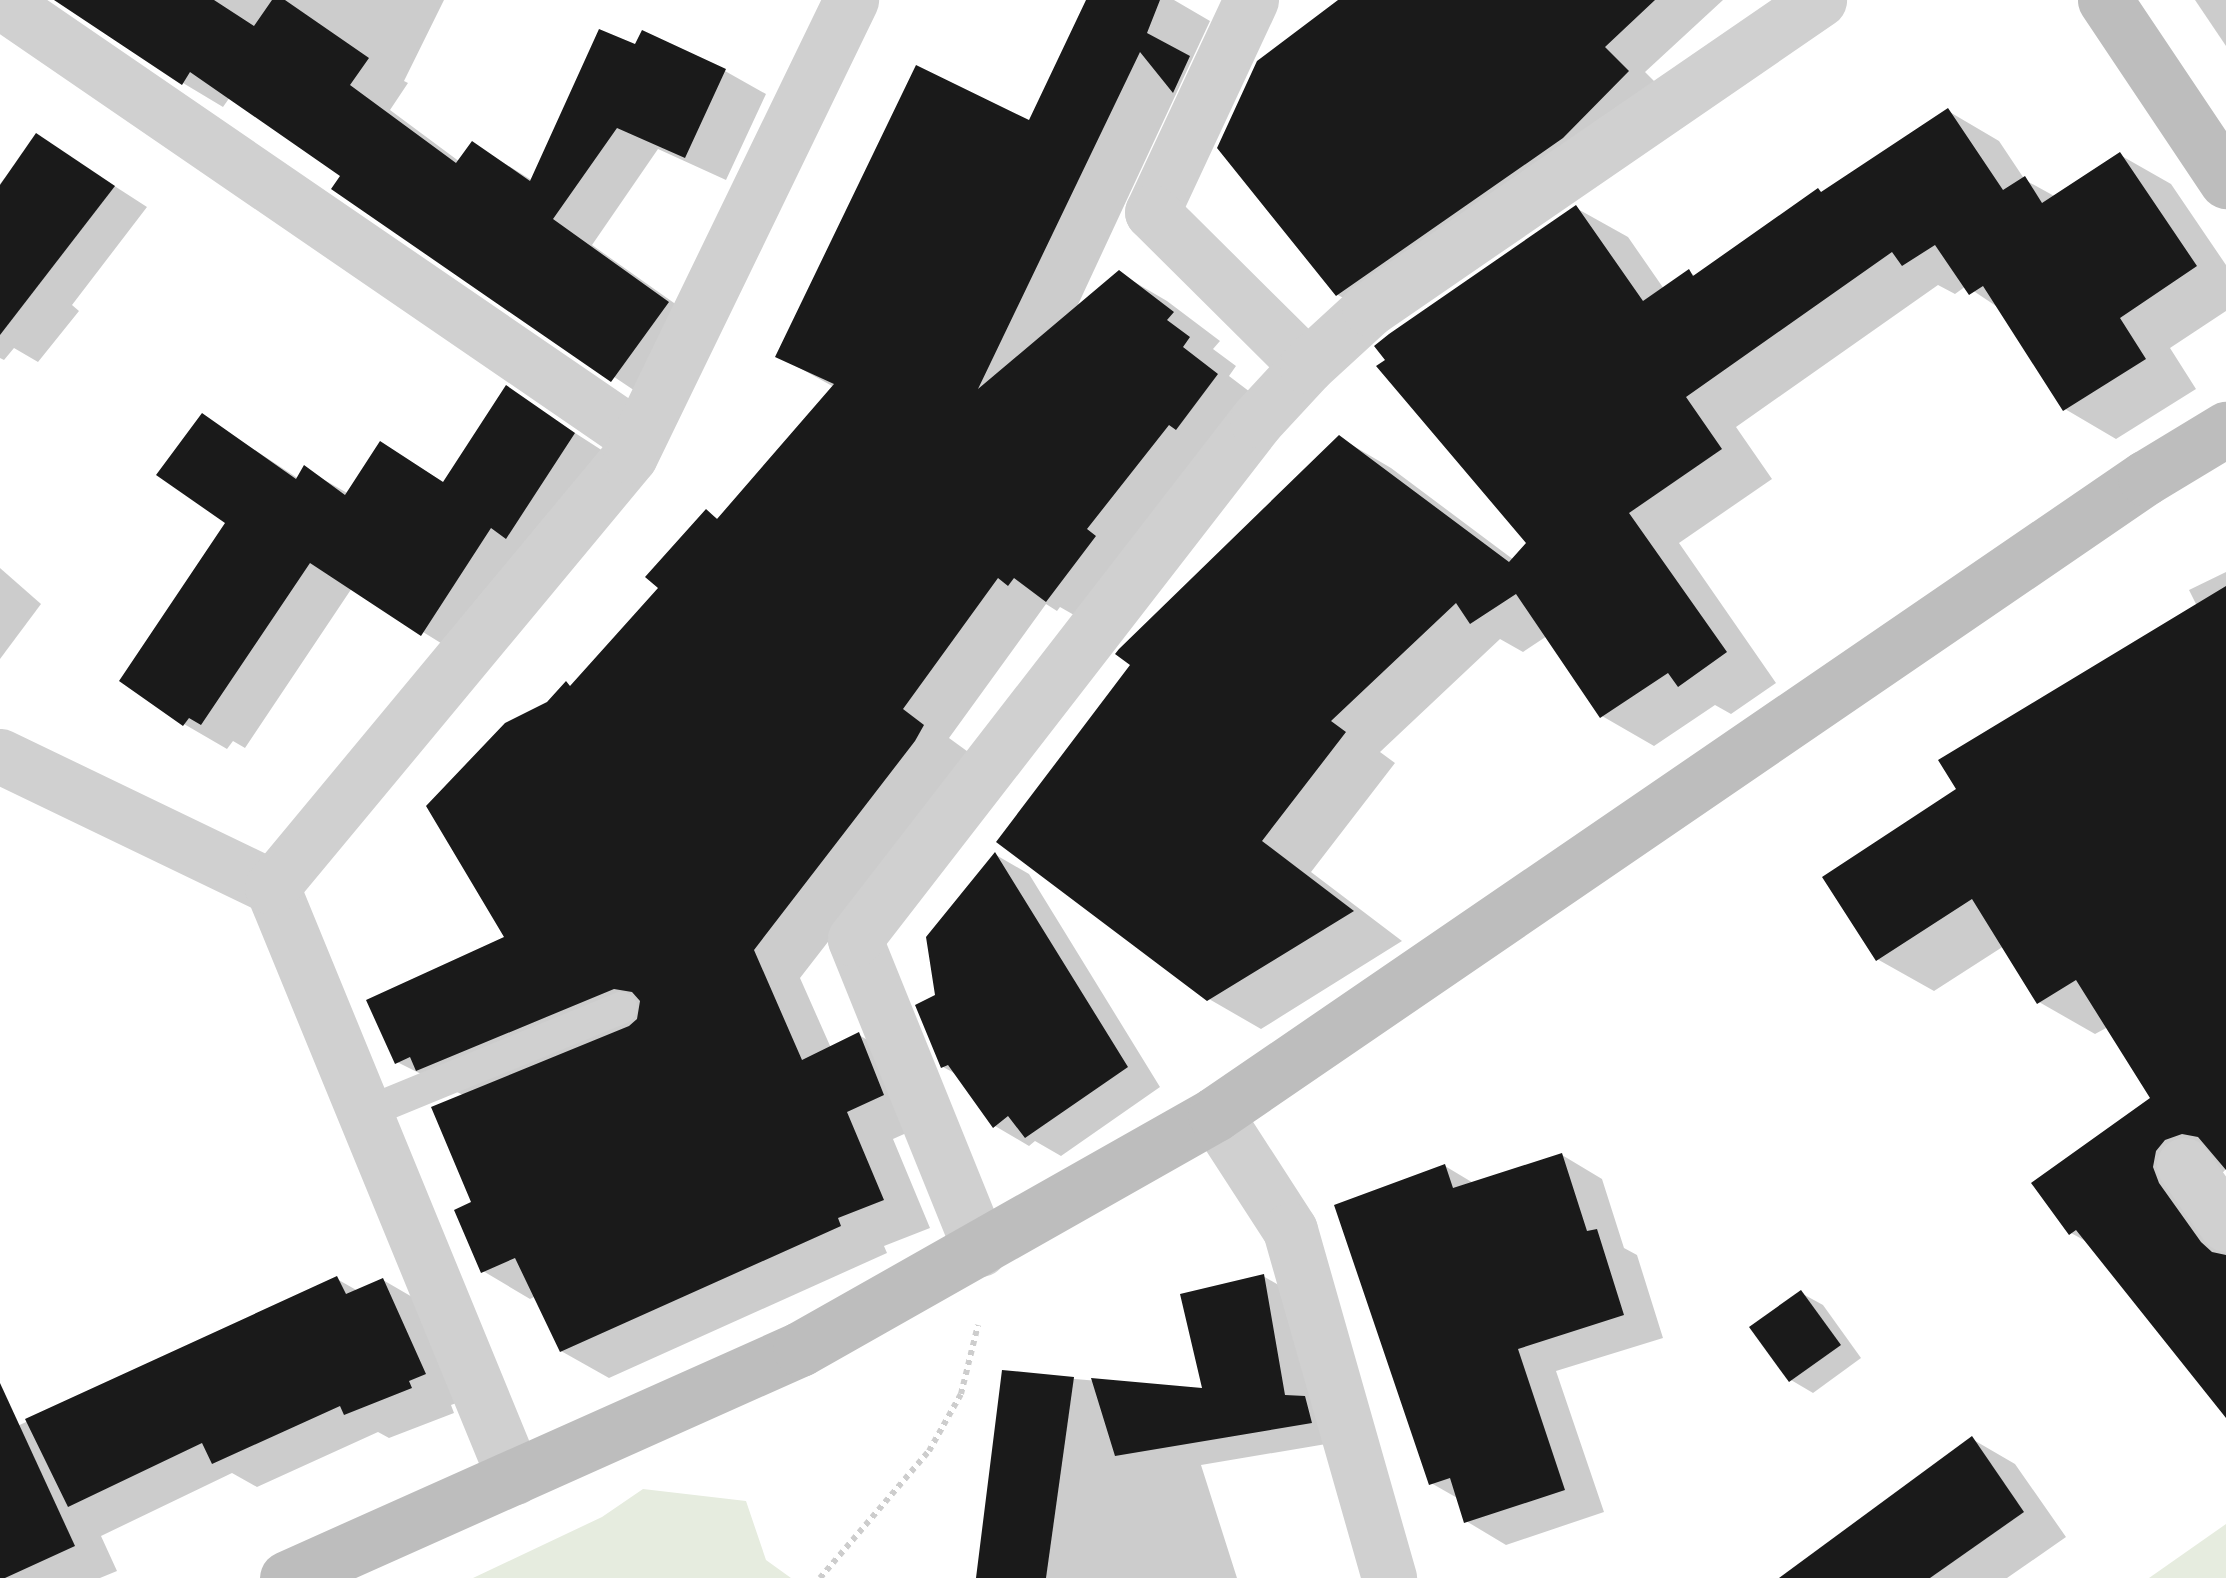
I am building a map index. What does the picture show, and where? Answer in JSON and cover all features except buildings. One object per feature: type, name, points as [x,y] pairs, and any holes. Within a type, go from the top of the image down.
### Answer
[{"type":"street","points":[[272,887],[630,456],[851,0]]},
{"type":"street","points":[[1251,0],[1152,212],[1307,366]]},
{"type":"street","points":[[980,1250],[855,939],[1257,420],[1307,366],[1368,308],[1819,0]]},
{"type":"street","points":[[2105,0],[2226,180]]},
{"type":"street","points":[[10,14],[638,438]]},
{"type":"street","points":[[287,1578],[800,1349],[1215,1114],[2128,489],[2226,430]]},
{"type":"street","points":[[0,756],[272,887],[514,1477]]},
{"type":"street","points":[[1215,1114],[1290,1230],[1388,1578]]},
{"type":"street","points":[[2184,1165],[2226,1224]]},
{"type":"lane","points":[[365,1113],[621,1008]]},
{"type":"path","points":[[820,1578],[929,1451],[961,1394],[977,1339],[980,1250]]},
{"type":"shaded area","points":[[643,1489],[746,1501],[766,1560],[791,1578],[473,1578],[602,1517]]},
{"type":"shaded area","points":[[2226,1524],[2226,1578],[2149,1578]]}]
